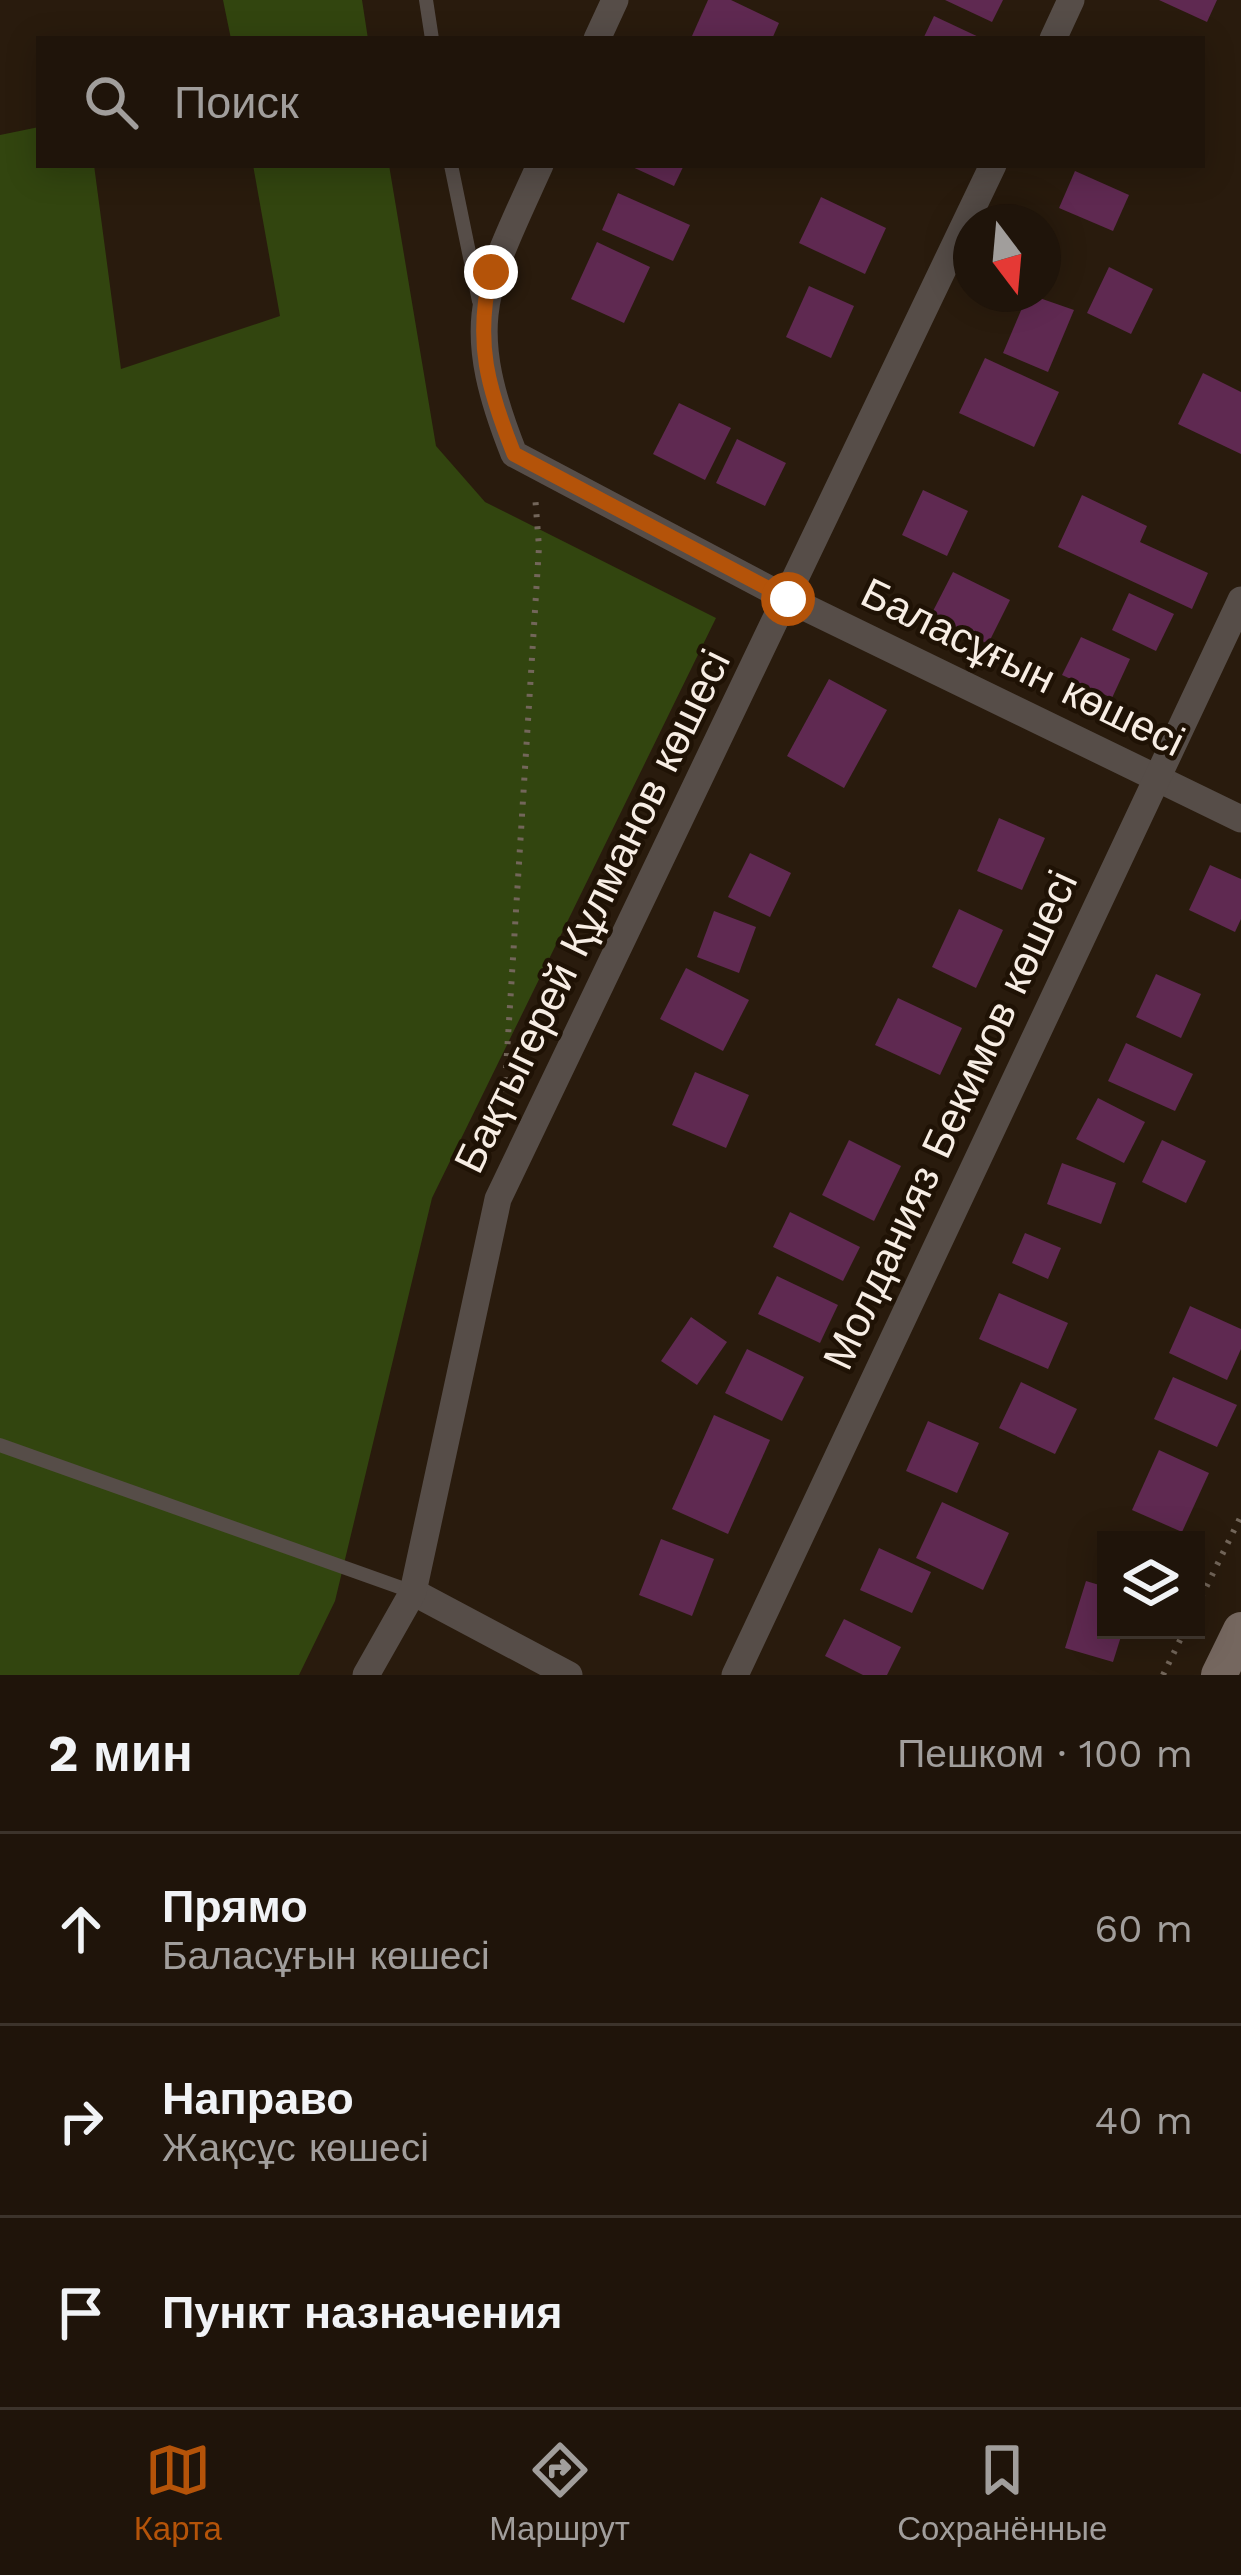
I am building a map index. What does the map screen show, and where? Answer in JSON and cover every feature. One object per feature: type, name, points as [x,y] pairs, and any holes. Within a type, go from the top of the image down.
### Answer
[{"type":"street","points":[[598,36],[615,0]]},
{"type":"street","points":[[1054,36],[1071,0]]},
{"type":"street","points":[[514,454],[496,409],[482,311],[491,272],[539,168]]},
{"type":"street","name":"Бақтыгерей Құлманов көшесі","points":[[366,1675],[413,1592],[498,1198],[992,168]]},
{"type":"street","name":"Баласұғын көшесі","points":[[514,454],[788,599],[1241,819]]},
{"type":"street","name":"Молданияз Бекимов көшесі","points":[[735,1675],[1241,600]]},
{"type":"street","points":[[413,1592],[569,1675]]},
{"type":"street","points":[[1219,1675],[1241,1630]]},
{"type":"lane","points":[[426,0],[432,36]]},
{"type":"lane","points":[[452,168],[482,311]]},
{"type":"lane","points":[[0,1445],[413,1592]]},
{"type":"path","points":[[503,1119],[539,547],[534,493],[514,454]]},
{"type":"path","points":[[1205,1590],[1241,1516]]},
{"type":"path","points":[[1163,1675],[1181,1639]]},
{"type":"green space","points":[[223,0],[362,0],[368,36],[230,36]]},
{"type":"green space","points":[[36,128],[36,168],[94,168],[121,369],[280,316],[254,168],[390,168],[436,446],[485,502],[716,618],[432,1198],[335,1601],[299,1675],[0,1675],[0,135]]},
{"type":"building","points":[[708,0],[731,0],[779,23],[773,36],[692,36]]},
{"type":"building","points":[[945,0],[1003,0],[992,22]]},
{"type":"building","points":[[1159,0],[1217,0],[1207,22]]},
{"type":"building","points":[[934,16],[977,36],[924,36]]},
{"type":"building","points":[[635,168],[683,168],[674,186]]},
{"type":"building","points":[[1075,171],[1129,195],[1113,231],[1061,209]]},
{"type":"building","points":[[618,193],[690,225],[673,261],[602,230]]},
{"type":"building","points":[[821,197],[886,228],[865,274],[799,243]]},
{"type":"building","points":[[597,242],[650,267],[624,323],[571,299]]},
{"type":"building","points":[[1109,267],[1153,289],[1131,334],[1087,313]]},
{"type":"building","points":[[809,286],[854,306],[831,358],[786,337]]},
{"type":"building","points":[[1061,305],[1074,310],[1048,372],[1003,353],[1020,312],[1061,312]]},
{"type":"building","points":[[985,358],[1059,392],[1034,447],[959,413]]},
{"type":"building","points":[[1203,373],[1241,392],[1241,454],[1178,424]]},
{"type":"building","points":[[679,403],[731,428],[705,480],[653,454]]},
{"type":"building","points":[[737,439],[786,463],[765,506],[716,483]]},
{"type":"building","points":[[923,490],[968,511],[947,556],[902,535]]},
{"type":"building","points":[[1082,495],[1147,526],[1140,542],[1208,573],[1192,609],[1058,547]]},
{"type":"building","points":[[953,572],[1010,600],[988,644],[931,615]]},
{"type":"building","points":[[1129,593],[1174,614],[1156,651],[1112,630]]},
{"type":"building","points":[[1081,637],[1130,659],[1112,698],[1062,675]]},
{"type":"building","points":[[829,679],[887,710],[844,788],[787,756]]},
{"type":"building","points":[[999,818],[1045,838],[1022,890],[977,871]]},
{"type":"building","points":[[750,853],[791,873],[770,917],[728,897]]},
{"type":"building","points":[[1210,865],[1241,879],[1241,919],[1235,932],[1189,910]]},
{"type":"building","points":[[959,909],[1003,930],[976,988],[932,967]]},
{"type":"building","points":[[714,911],[756,927],[739,973],[697,957]]},
{"type":"building","points":[[686,968],[749,1000],[723,1051],[660,1019]]},
{"type":"building","points":[[1156,974],[1201,994],[1181,1038],[1136,1017]]},
{"type":"building","points":[[898,998],[962,1028],[940,1075],[875,1045]]},
{"type":"building","points":[[1126,1043],[1193,1074],[1175,1111],[1108,1081]]},
{"type":"building","points":[[695,1072],[749,1095],[726,1148],[672,1125]]},
{"type":"building","points":[[1098,1098],[1145,1122],[1124,1163],[1076,1139]]},
{"type":"building","points":[[849,1140],[901,1166],[874,1221],[822,1195]]},
{"type":"building","points":[[1162,1140],[1206,1161],[1186,1203],[1142,1182]]},
{"type":"building","points":[[1062,1163],[1116,1183],[1101,1224],[1047,1204]]},
{"type":"building","points":[[790,1212],[860,1247],[843,1281],[773,1247]]},
{"type":"building","points":[[1025,1233],[1061,1248],[1048,1279],[1012,1263]]},
{"type":"building","points":[[777,1276],[838,1305],[820,1343],[758,1314]]},
{"type":"building","points":[[999,1293],[1068,1323],[1048,1369],[979,1339]]},
{"type":"building","points":[[1190,1306],[1241,1329],[1241,1349],[1227,1380],[1169,1353]]},
{"type":"building","points":[[691,1317],[727,1342],[697,1385],[661,1361]]},
{"type":"building","points":[[747,1349],[804,1377],[782,1421],[725,1393]]},
{"type":"building","points":[[1173,1377],[1237,1405],[1217,1447],[1154,1419]]},
{"type":"building","points":[[1021,1382],[1077,1409],[1055,1454],[999,1428]]},
{"type":"building","points":[[714,1415],[770,1440],[728,1534],[672,1509]]},
{"type":"building","points":[[928,1421],[979,1443],[957,1493],[906,1471]]},
{"type":"building","points":[[1159,1450],[1209,1473],[1182,1531],[1132,1510]]},
{"type":"building","points":[[942,1502],[1009,1533],[983,1590],[916,1558]]},
{"type":"building","points":[[661,1539],[714,1559],[692,1616],[639,1595]]},
{"type":"building","points":[[879,1548],[931,1572],[912,1613],[860,1590]]},
{"type":"building","points":[[1086,1581],[1097,1584],[1097,1639],[1120,1639],[1113,1662],[1065,1648]]},
{"type":"building","points":[[844,1619],[901,1647],[887,1675],[863,1675],[825,1656]]},
{"type":"route","points":[[491,272],[482,311],[484,350],[496,409],[514,454],[788,599]]}]
